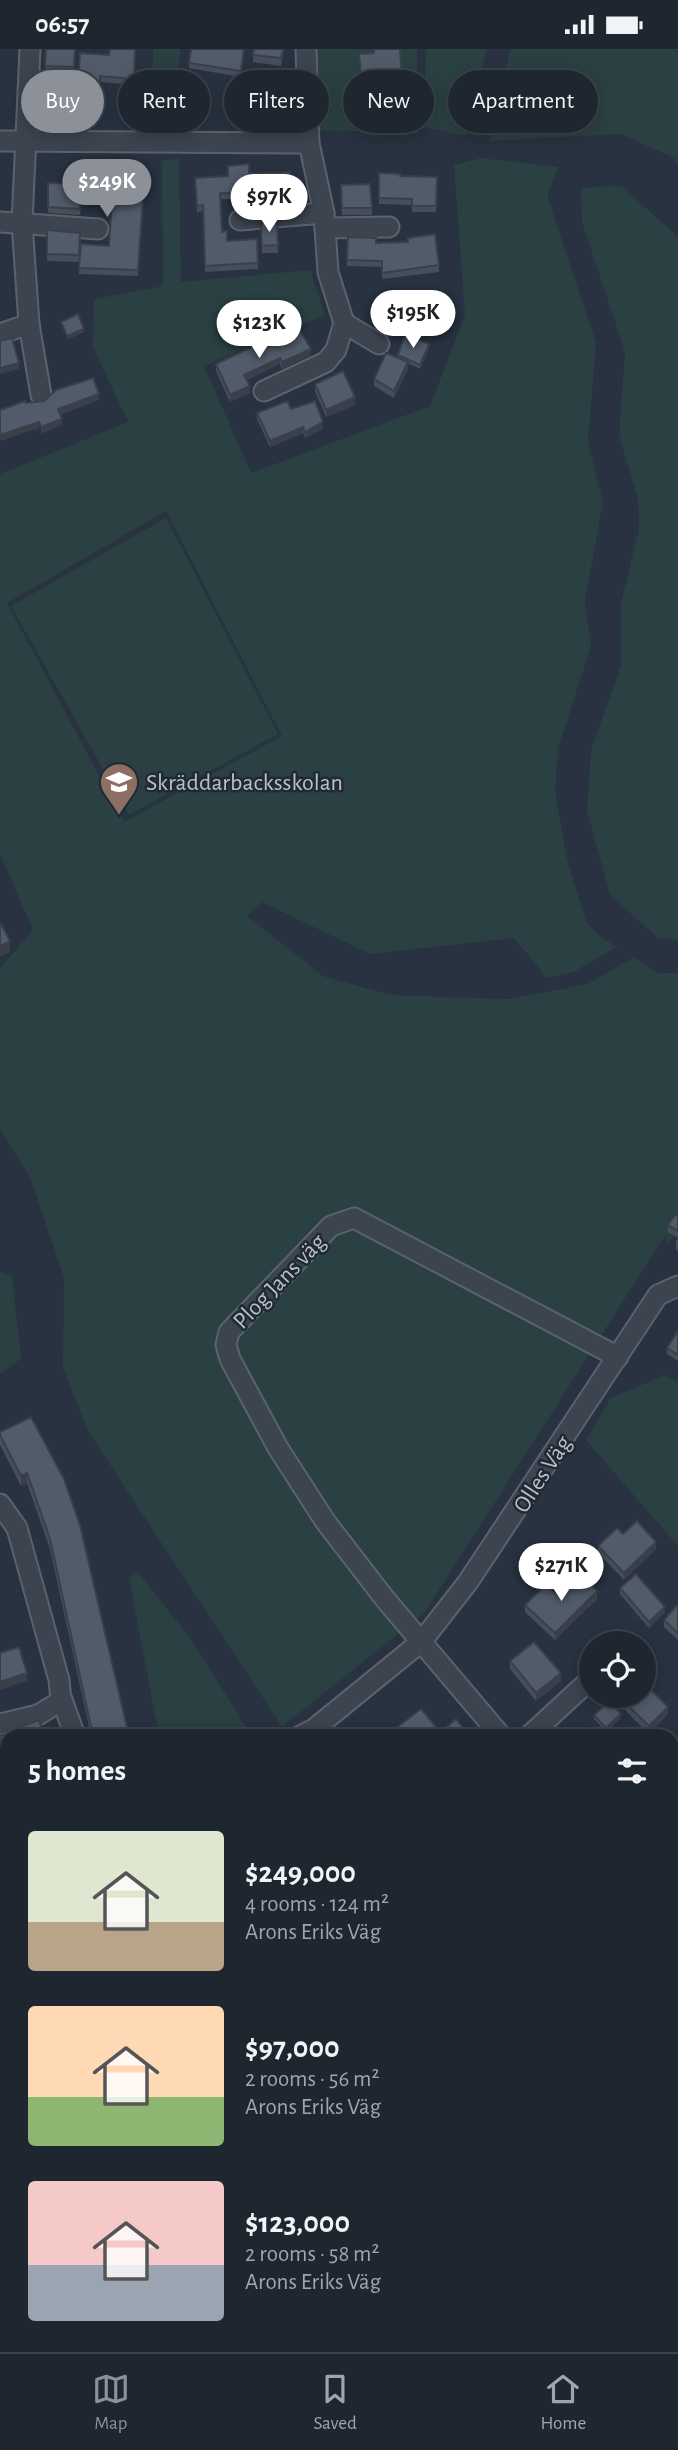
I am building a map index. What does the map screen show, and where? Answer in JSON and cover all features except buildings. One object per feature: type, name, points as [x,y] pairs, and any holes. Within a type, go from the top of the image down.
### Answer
[{"type":"street","points":[[30,49],[22,223],[29,324],[41,395]]},
{"type":"street","points":[[264,391],[326,362],[336,351],[344,323],[328,272],[324,220],[309,143],[306,49]]},
{"type":"street","points":[[0,141],[309,143]]},
{"type":"street","points":[[240,220],[324,220],[389,227]]},
{"type":"street","points":[[0,222],[98,229]]},
{"type":"street","points":[[344,323],[379,344]]},
{"type":"street","points":[[0,334],[29,324]]},
{"type":"street","name":"Plog Jans väg","points":[[495,1729],[356,1563],[278,1448],[227,1352],[227,1339],[233,1327],[331,1226],[354,1218],[618,1357]]},
{"type":"street","name":"Olles Väg","points":[[318,1729],[422,1641],[494,1546],[658,1295],[678,1286]]},
{"type":"street","points":[[0,1503],[17,1528],[59,1680],[61,1697],[72,1729]]},
{"type":"street","points":[[537,1729],[579,1690]]},
{"type":"street","points":[[0,1724],[38,1714],[61,1701],[61,1697]]},
{"type":"green space","points":[[153,49],[180,49],[178,70],[152,70]]},
{"type":"green space","points":[[317,49],[417,49],[417,70],[343,70],[343,131],[329,131],[329,70],[317,70]]},
{"type":"green space","points":[[426,49],[487,49],[482,70],[448,70],[448,132],[434,129],[434,70],[425,70]]},
{"type":"green space","points":[[510,49],[678,49],[678,164],[672,157],[621,134],[490,141],[492,133],[598,133],[598,70],[505,70]]},
{"type":"green space","points":[[179,158],[181,282],[310,270],[325,315],[204,366],[251,473],[430,406],[465,315],[454,165],[481,158],[558,167],[547,195],[596,343],[588,442],[603,502],[585,601],[591,646],[558,749],[555,791],[567,859],[586,921],[598,935],[617,947],[575,971],[547,978],[514,938],[370,954],[262,902],[247,916],[323,976],[390,995],[510,999],[587,984],[634,957],[659,973],[678,973],[678,1232],[667,1245],[666,1234],[425,1612],[282,1727],[88,1431],[63,1367],[64,1278],[30,1177],[0,1129],[0,968],[33,930],[0,854],[0,474],[128,422],[93,347],[94,299],[163,286],[162,161]],"holes":[[[166,511],[282,736],[124,822],[7,603]]]},
{"type":"green space","points":[[621,186],[678,237],[678,940],[658,938],[610,895],[587,811],[591,750],[621,666],[621,603],[639,529],[638,499],[619,435],[625,352],[582,222],[581,188]]},
{"type":"green space","points":[[166,518],[278,734],[129,815],[11,606]]},
{"type":"green space","points":[[0,1272],[12,1276],[21,1359],[0,1374]]},
{"type":"green space","points":[[665,1375],[678,1382],[678,1546],[586,1440],[611,1398]]},
{"type":"green space","points":[[138,1572],[190,1638],[248,1729],[158,1729],[129,1578]]},
{"type":"place","name":"Skräddarbacksskolan","points":[[119,816]]}]
